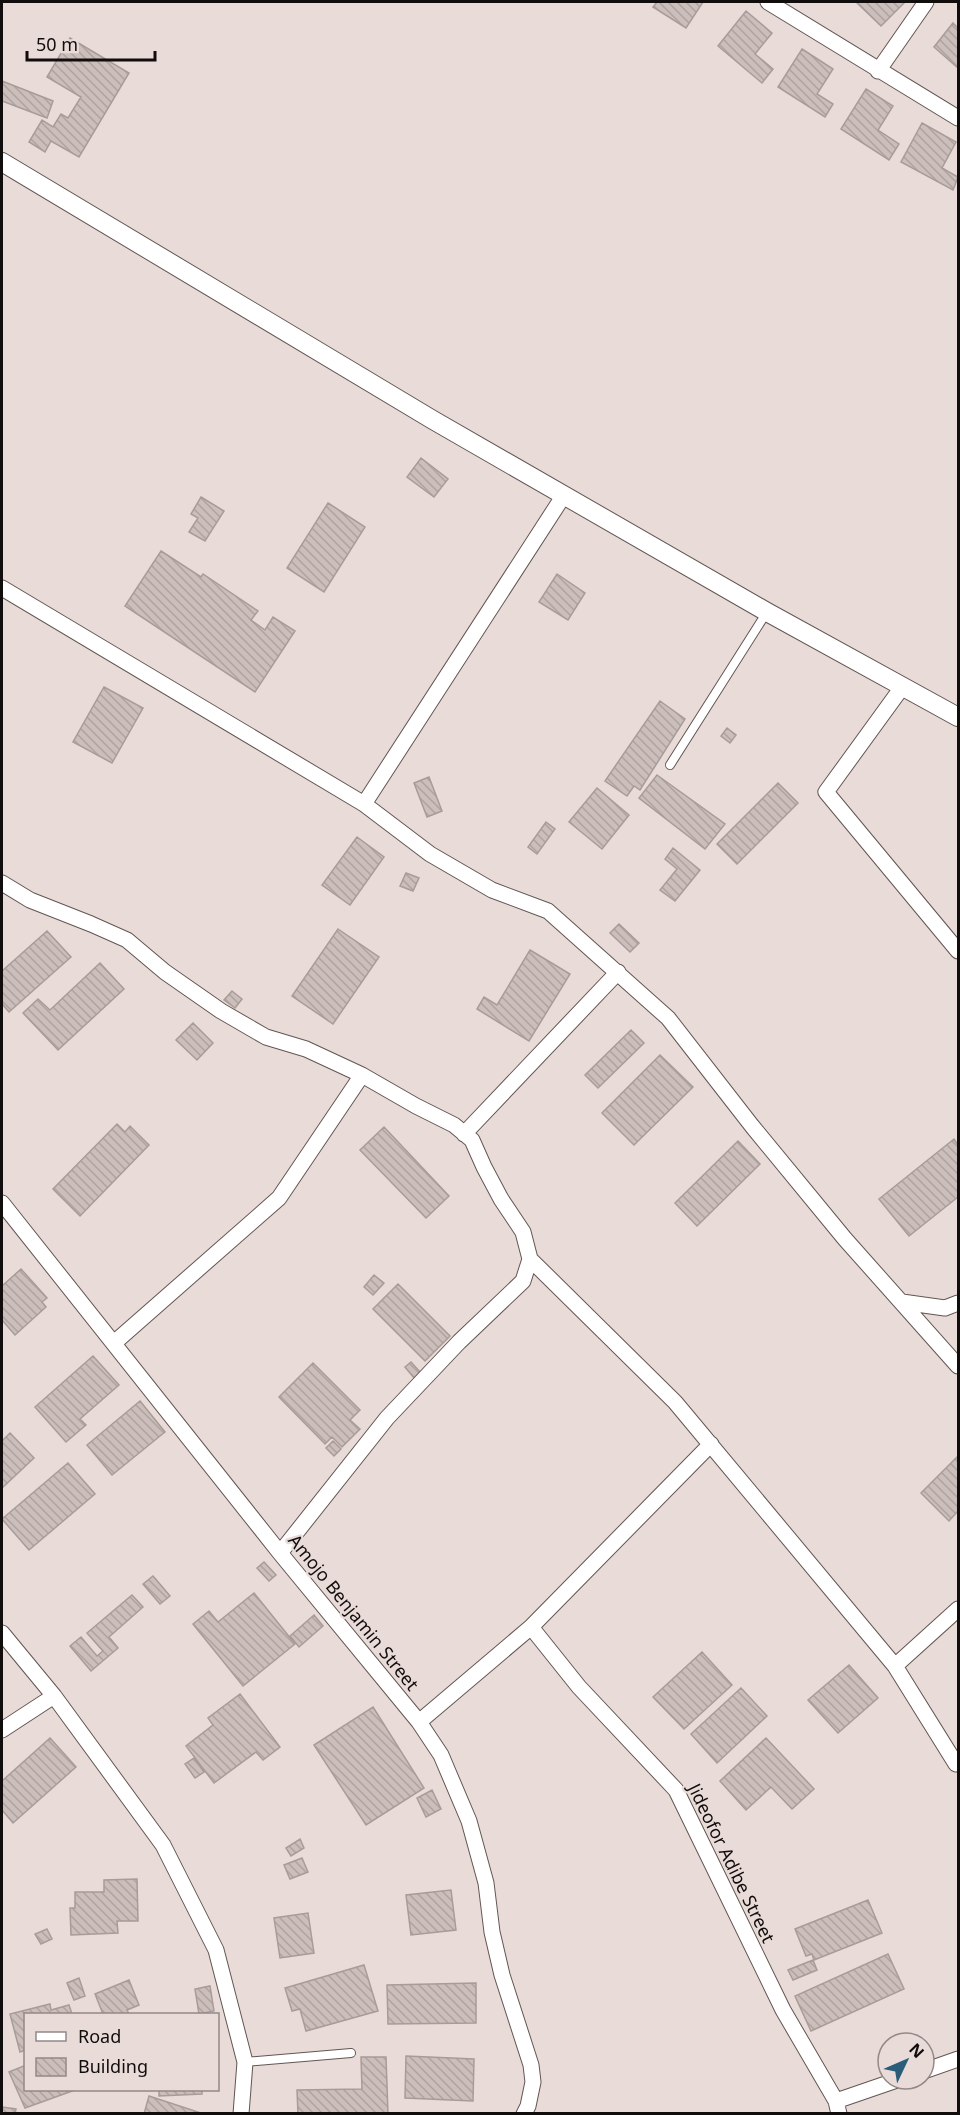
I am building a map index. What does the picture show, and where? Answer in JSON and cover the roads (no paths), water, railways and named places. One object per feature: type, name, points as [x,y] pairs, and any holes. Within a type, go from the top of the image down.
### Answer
[{"type":"street","points":[[768,2],[958,118]]},
{"type":"street","points":[[878,70],[926,2]]},
{"type":"street","points":[[2,162],[433,420],[767,612],[958,717]]},
{"type":"street","points":[[364,804],[564,495]]},
{"type":"street","points":[[2,588],[364,804],[430,854],[492,890],[548,911],[668,1018],[752,1126],[845,1239],[958,1366]]},
{"type":"street","points":[[903,686],[826,792],[958,951]]},
{"type":"street","points":[[2,883],[30,900],[127,940],[165,972],[220,1011],[266,1037],[306,1049],[362,1075],[454,1125],[472,1140],[501,1199],[523,1232],[530,1259],[675,1402],[711,1444],[895,1666],[956,1764]]},
{"type":"street","points":[[465,1134],[618,972]]},
{"type":"street","points":[[114,1343],[279,1198],[362,1075]]},
{"type":"street","name":"Amojo Benjamin Street","points":[[2,1203],[280,1553],[419,1722],[441,1755],[469,1821],[486,1883],[497,1956],[531,2066],[533,2082],[524,2114]]},
{"type":"street","points":[[280,1553],[387,1418],[459,1342],[522,1281],[530,1259]]},
{"type":"street","points":[[902,1302],[945,1308],[958,1303]]},
{"type":"street","points":[[419,1722],[531,1627],[711,1444]]},
{"type":"street","points":[[895,1666],[958,1609]]},
{"type":"street","name":"Jideofor Adibe Street","points":[[531,1627],[579,1687],[676,1790],[783,2010],[838,2107]]},
{"type":"street","points":[[2,1633],[54,1696],[163,1845],[216,1950],[245,2062],[241,2114]]},
{"type":"street","points":[[2,1730],[54,1696]]},
{"type":"street","points":[[936,2067],[958,2059]]},
{"type":"street","points":[[838,2107],[876,2090]]},
{"type":"lane","points":[[670,765],[767,612]]},
{"type":"lane","points":[[245,2062],[351,2053]]}]
